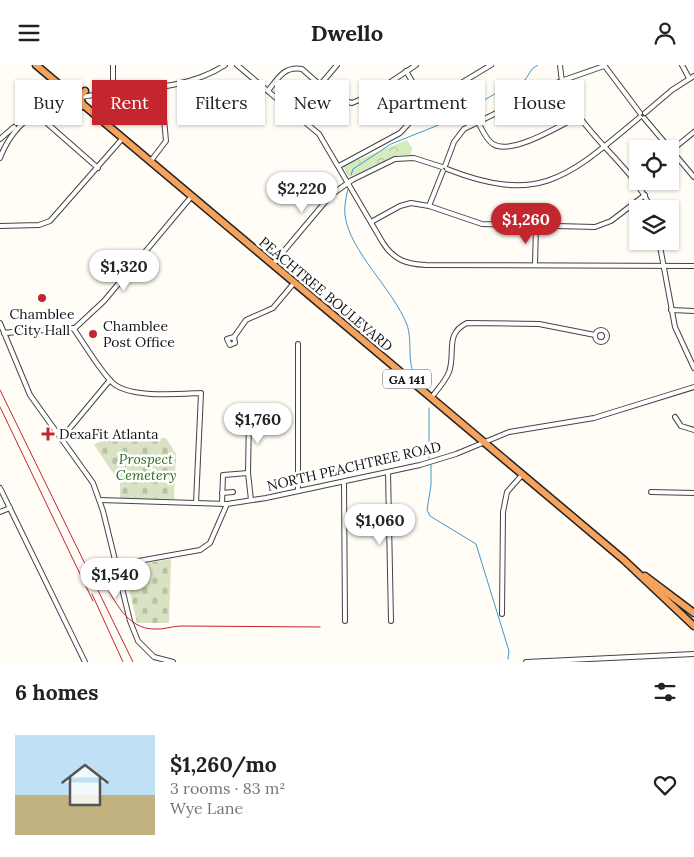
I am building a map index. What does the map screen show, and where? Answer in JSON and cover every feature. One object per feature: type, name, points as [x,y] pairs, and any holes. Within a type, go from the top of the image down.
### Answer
[{"type":"highway","name":"PEACHTREE BOULEVARD","points":[[36,65],[53,80]]},
{"type":"highway","points":[[84,91],[80,96],[84,107]]},
{"type":"highway","name":"PEACHTREE BOULEVARD","points":[[84,107],[624,560],[694,613]]},
{"type":"highway","name":"PEACHTREE BOULEVARD","points":[[624,560],[694,626]]},
{"type":"street","points":[[113,65],[114,80]]},
{"type":"street","points":[[167,84],[195,81],[225,65]]},
{"type":"street","points":[[238,65],[319,133],[371,222],[394,257],[408,263],[694,266]]},
{"type":"street","points":[[324,80],[337,65]]},
{"type":"street","points":[[349,102],[352,103],[371,95],[416,65]]},
{"type":"street","points":[[467,80],[491,65]]},
{"type":"street","points":[[560,65],[561,80]]},
{"type":"street","points":[[564,80],[604,65],[641,116],[663,140]]},
{"type":"street","points":[[272,265],[331,195],[348,182],[395,159],[414,159],[493,184],[530,185],[562,176],[586,161],[692,77],[682,65]]},
{"type":"street","points":[[276,80],[282,72],[295,68],[308,72],[315,80]]},
{"type":"street","points":[[406,71],[411,80]]},
{"type":"street","points":[[268,91],[275,82]]},
{"type":"street","points":[[84,91],[92,90]]},
{"type":"street","points":[[584,122],[634,177],[647,200]]},
{"type":"street","points":[[0,139],[16,125]]},
{"type":"street","points":[[0,158],[5,144],[17,125]]},
{"type":"street","points":[[49,125],[98,168]]},
{"type":"street","points":[[150,162],[166,141],[165,125]]},
{"type":"street","points":[[339,166],[400,133],[407,125]]},
{"type":"street","points":[[429,206],[454,142],[464,129],[472,125]]},
{"type":"street","points":[[480,125],[489,141],[505,148],[522,143],[560,125]]},
{"type":"street","points":[[679,145],[694,132]]},
{"type":"street","points":[[0,225],[38,225],[50,221],[122,139]]},
{"type":"street","points":[[679,159],[694,177]]},
{"type":"street","points":[[371,222],[405,204],[429,206],[482,224],[595,227],[611,221],[645,195]]},
{"type":"street","points":[[4,333],[73,329],[104,301],[191,197]]},
{"type":"street","points":[[534,265],[536,226]]},
{"type":"street","points":[[660,250],[671,310],[679,338],[694,368]]},
{"type":"street","points":[[234,337],[246,320],[273,308],[294,283]]},
{"type":"street","points":[[671,310],[694,311]]},
{"type":"street","points":[[0,323],[30,395],[89,477],[100,500],[133,630],[138,641],[154,657],[173,662]]},
{"type":"street","points":[[431,398],[449,370],[453,336],[459,327],[467,323],[539,324],[595,335]]},
{"type":"street","points":[[73,329],[110,380],[123,389],[201,393],[196,503]]},
{"type":"street","points":[[298,344],[298,491]]},
{"type":"street","points":[[61,439],[110,380]]},
{"type":"street","name":"NORTH PEACHTREE ROAD","points":[[100,500],[227,504],[251,500],[344,482],[434,461],[521,429],[594,418],[694,387]]},
{"type":"street","points":[[249,416],[248,473],[251,500]]},
{"type":"street","points":[[675,417],[681,426],[694,429]]},
{"type":"street","points":[[388,472],[391,621]]},
{"type":"street","points":[[222,504],[223,475],[248,473]]},
{"type":"street","points":[[502,613],[503,512],[507,492],[522,475]]},
{"type":"street","points":[[344,482],[345,621]]},
{"type":"street","points":[[0,488],[85,662]]},
{"type":"street","points":[[222,493],[233,492]]},
{"type":"street","points":[[651,492],[694,493]]},
{"type":"street","points":[[116,565],[200,550],[210,543],[227,504]]},
{"type":"street","points":[[0,512],[10,508]]},
{"type":"street","points":[[526,662],[694,654]]},
{"type":"street","points":[[648,656],[649,662]]},
{"type":"green space","points":[[407,140],[412,148],[411,155],[399,155],[349,177],[343,166]]},
{"type":"green space","name":"Prospect Cemetery","points":[[108,437],[166,438],[176,454],[174,499],[120,498],[120,483],[94,445]]},
{"type":"green space","points":[[171,559],[169,623],[137,623],[124,567]]},
{"type":"waterway","points":[[351,175],[353,169],[391,144],[441,124],[509,86],[525,80],[532,69],[538,65]]},
{"type":"waterway","points":[[348,189],[345,202],[348,229],[363,256],[401,312],[407,325],[413,370],[426,382],[428,387]]},
{"type":"waterway","points":[[429,408],[429,458]]},
{"type":"waterway","points":[[431,465],[431,485],[427,510],[430,516],[476,544],[509,651],[508,659]]},
{"type":"railway","points":[[0,390],[133,662]]},
{"type":"railway","points":[[0,407],[93,601]]},
{"type":"railway","points":[[103,580],[122,612],[136,624],[145,628],[157,629],[181,626],[320,627]]},
{"type":"railway","points":[[92,594],[123,662]]},
{"type":"place","name":"Chamblee City Hall","points":[[42,298]]},
{"type":"place","name":"Chamblee Post Office","points":[[93,334]]},
{"type":"place","name":"DexaFit Atlanta","points":[[48,434]]}]
